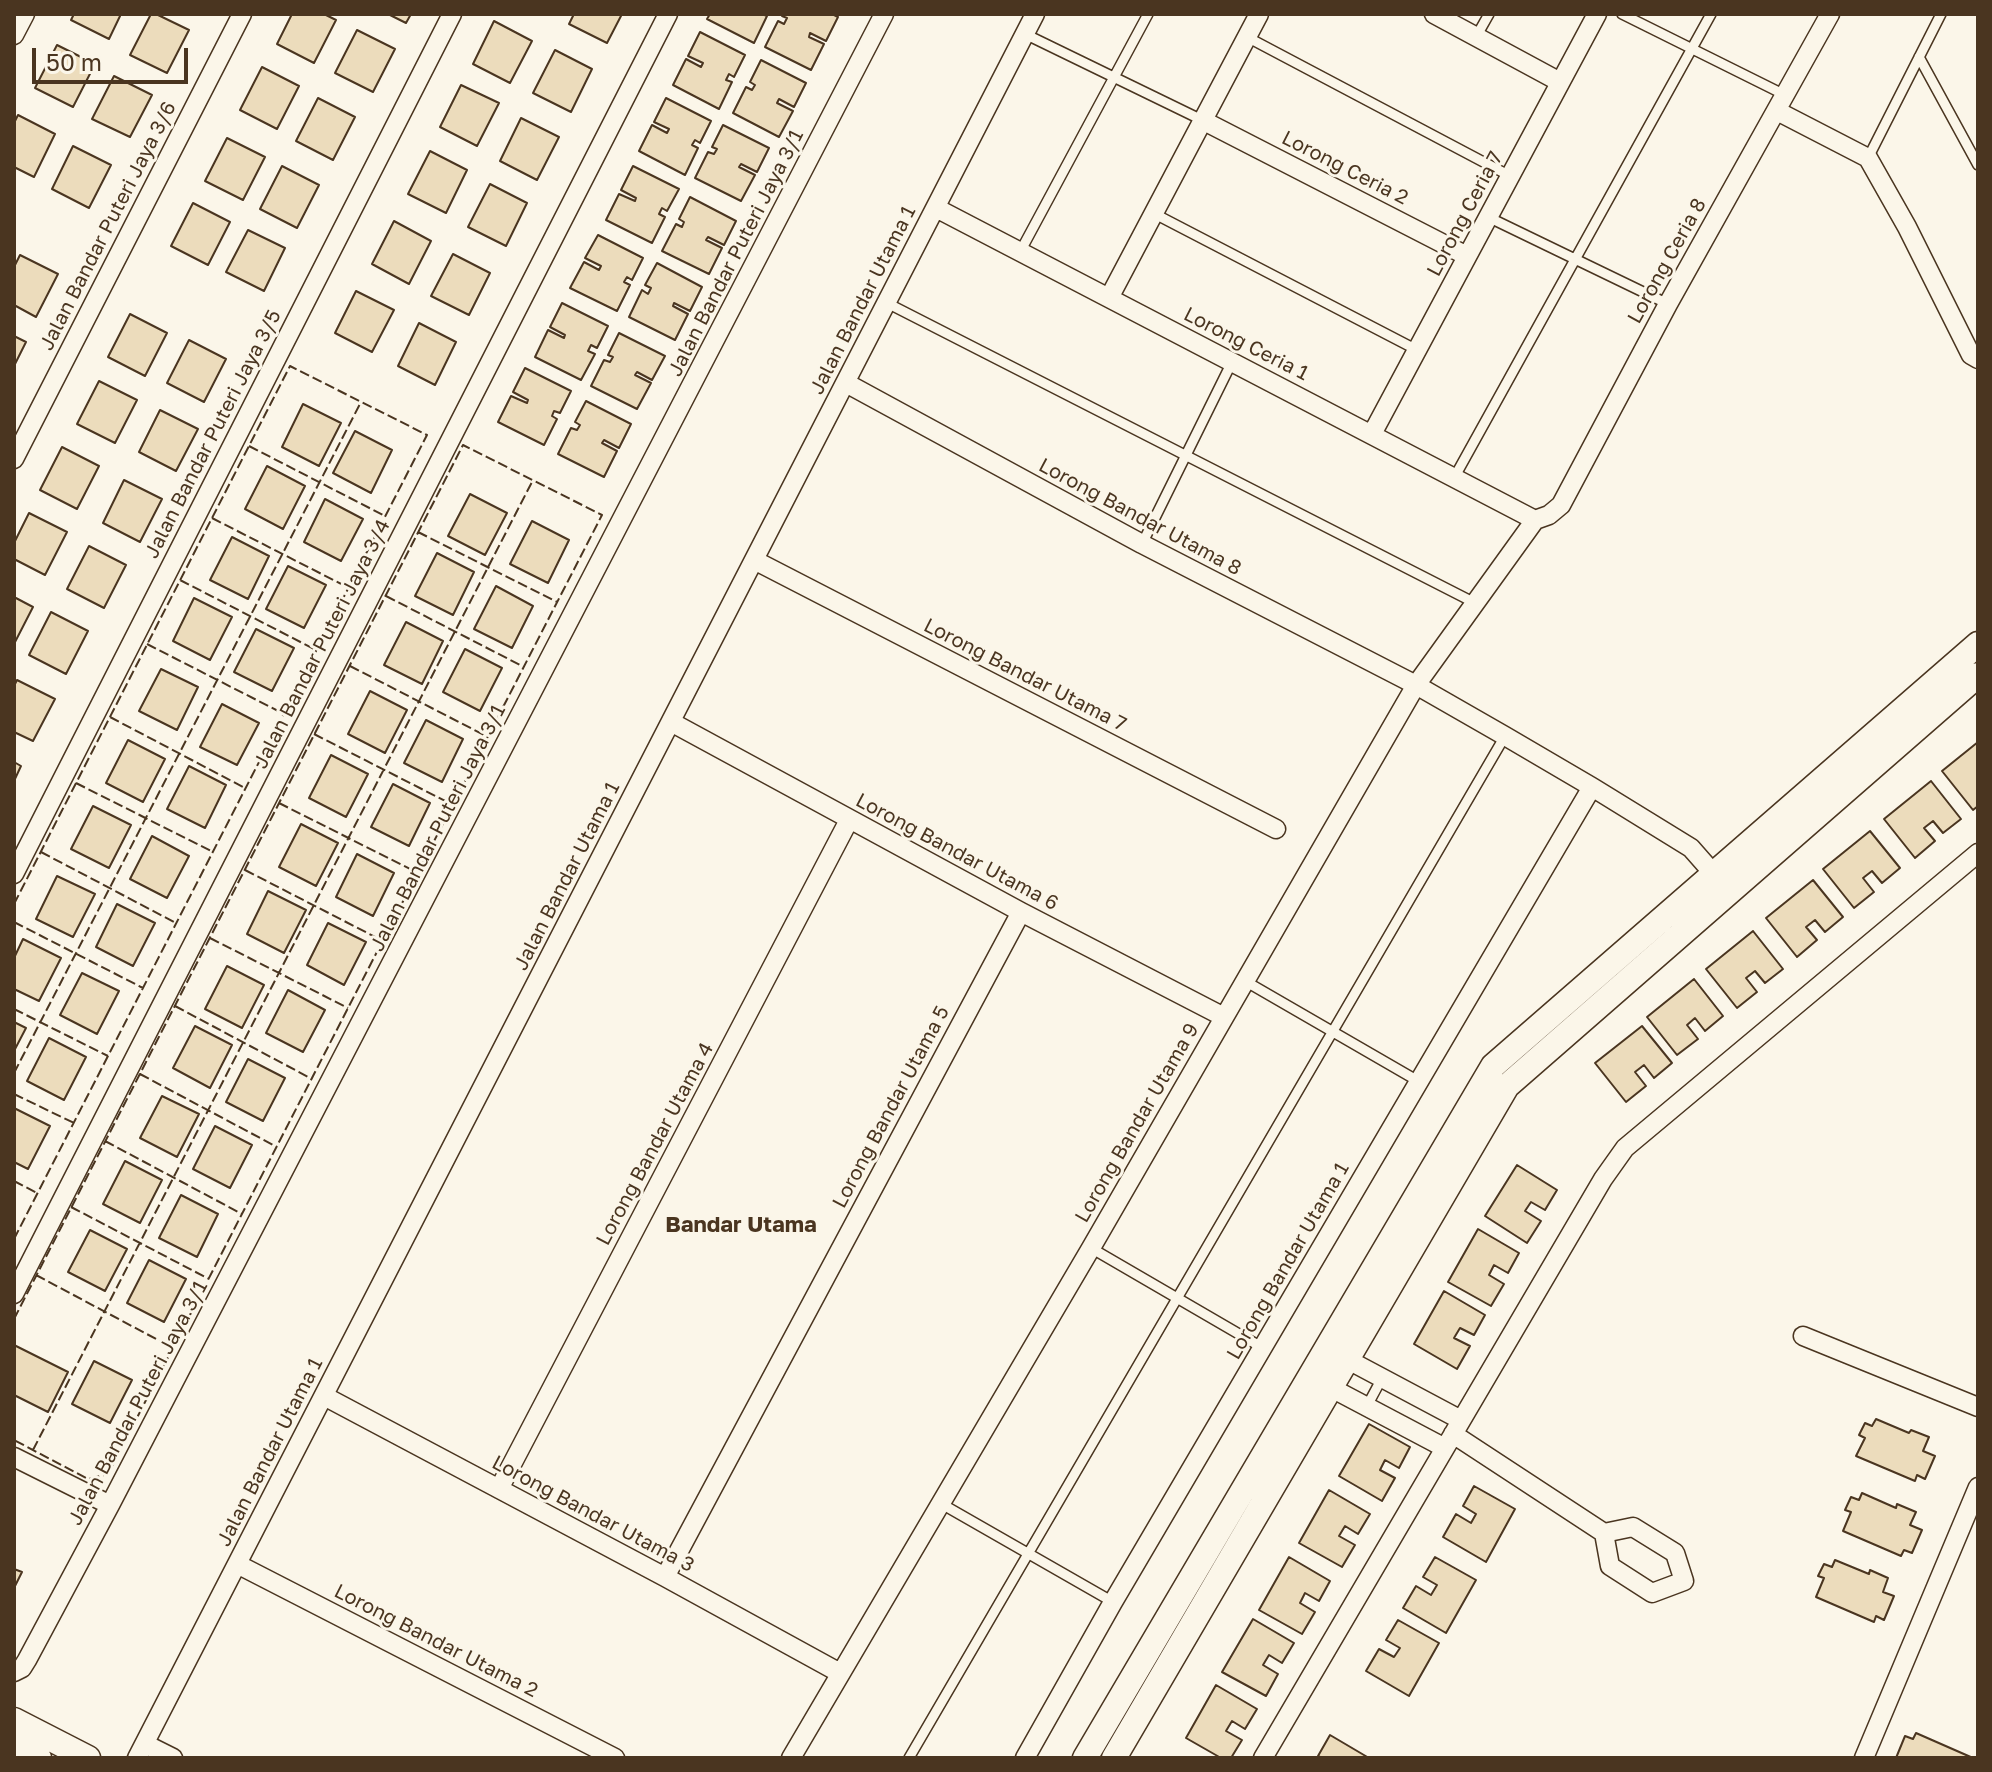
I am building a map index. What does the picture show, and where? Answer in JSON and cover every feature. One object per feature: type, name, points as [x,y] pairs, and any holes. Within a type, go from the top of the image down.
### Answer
[{"type":"street","points":[[14,35],[25,14]]},
{"type":"street","name":"Jalan Bandar Puteri Jaya 3/6","points":[[14,459],[242,14]]},
{"type":"street","name":"Jalan Bandar Puteri Jaya 3/5","points":[[14,874],[452,14]]},
{"type":"street","name":"Jalan Bandar Puteri Jaya 3/4","points":[[14,1294],[668,14]]},
{"type":"street","name":"Jalan Bandar Puteri Jaya 3/1","points":[[20,1666],[110,1505],[884,14]]},
{"type":"street","name":"Jalan Bandar Utama 1","points":[[141,1751],[1035,14]]},
{"type":"street","points":[[1109,298],[1259,14]]},
{"type":"street","points":[[1434,14],[1560,82]]},
{"type":"street","name":"Lorong Ceria 7","points":[[1372,434],[1597,14]]},
{"type":"street","name":"Lorong Ceria 8","points":[[1535,520],[1549,515],[1561,505],[1668,304],[1830,14]]},
{"type":"street","points":[[1781,103],[1868,158],[1907,227],[1971,355],[1978,359]]},
{"type":"street","name":"Lorong Ceria 2","points":[[1202,120],[1467,256]]},
{"type":"street","name":"Lorong Ceria 1","points":[[936,208],[1535,520]]},
{"type":"street","name":"Lorong Bandar Utama 8","points":[[846,383],[1142,544],[1416,685],[1691,848],[1720,882]]},
{"type":"street","name":"Lorong Bandar Utama 9","points":[[791,1758],[1091,1248],[1416,685],[1535,520]]},
{"type":"street","name":"Lorong Bandar Utama 7","points":[[754,560],[1276,829]]},
{"type":"street","points":[[1085,1758],[1507,1086],[1720,882],[1978,644]]},
{"type":"street","points":[[1720,882],[1978,675]]},
{"type":"street","name":"Lorong Bandar Utama 6","points":[[671,722],[1021,912],[1224,1017]]},
{"type":"street","name":"Lorong Bandar Utama 1","points":[[1025,1758],[1113,1602],[1592,787]]},
{"type":"street","name":"Lorong Bandar Utama 4","points":[[499,1489],[849,820]]},
{"type":"street","points":[[1263,1758],[1603,1179],[1625,1148],[1978,853]]},
{"type":"street","name":"Lorong Bandar Utama 5","points":[[665,1577],[1021,912]]},
{"type":"street","points":[[1803,1336],[1978,1407]]},
{"type":"street","points":[[1337,1354],[1382,1378],[1453,1434],[1604,1533]]},
{"type":"street","points":[[1320,1382],[1367,1406],[1453,1434]]},
{"type":"street","points":[[1114,1758],[1320,1382]]},
{"type":"street","name":"Lorong Bandar Utama 3","points":[[324,1396],[840,1673]]},
{"type":"street","points":[[14,1457],[110,1505]]},
{"type":"street","points":[[1864,1758],[1978,1487]]},
{"type":"street","name":"Lorong Bandar Utama 2","points":[[237,1564],[615,1758]]},
{"type":"street","points":[[14,1720],[88,1758]]},
{"type":"street","points":[[14,1746],[39,1758]]},
{"type":"street","points":[[141,1751],[173,1758]]},
{"type":"lane","points":[[1020,252],[1148,14]]},
{"type":"lane","points":[[1476,37],[1489,14]]},
{"type":"lane","points":[[1622,14],[1692,49],[1781,103]]},
{"type":"lane","points":[[1454,478],[1711,14]]},
{"type":"lane","points":[[1868,158],[1941,14]]},
{"type":"lane","points":[[1025,34],[1202,120]]},
{"type":"lane","points":[[1247,37],[1510,176]]},
{"type":"lane","points":[[1919,57],[1978,165]]},
{"type":"lane","points":[[1153,213],[1417,350]]},
{"type":"lane","points":[[1488,217],[1668,304]]},
{"type":"lane","points":[[887,303],[1475,603]]},
{"type":"lane","points":[[1142,544],[1232,362]]},
{"type":"lane","points":[[909,1758],[1505,736]]},
{"type":"lane","points":[[1245,981],[1418,1081]]},
{"type":"lane","points":[[1091,1248],[1263,1348]]},
{"type":"lane","points":[[1367,1406],[1382,1378]]},
{"type":"lane","points":[[940,1503],[1113,1602]]},
{"type":"building","points":[[74,14],[121,14],[109,39],[71,20]]},
{"type":"building","points":[[151,14],[189,30],[167,73],[130,55]]},
{"type":"building","points":[[292,14],[324,14],[336,20],[314,63],[277,44]]},
{"type":"building","points":[[388,14],[411,14],[406,23]]},
{"type":"building","points":[[574,14],[622,14],[607,43],[569,24]]},
{"type":"building","points":[[710,14],[767,16],[754,43],[707,19]]},
{"type":"building","points":[[782,14],[832,14],[838,17],[826,41],[810,33],[809,37],[824,44],[811,70],[765,47],[778,21],[784,24],[787,18]]},
{"type":"building","points":[[494,21],[532,41],[510,83],[473,64]]},
{"type":"building","points":[[357,30],[395,49],[373,92],[335,73]]},
{"type":"building","points":[[700,32],[745,55],[734,77],[729,74],[726,80],[732,82],[719,109],[673,85],[686,59],[701,67],[703,63],[688,56]]},
{"type":"building","points":[[57,45],[95,64],[73,107],[35,88]]},
{"type":"building","points":[[555,50],[592,69],[571,112],[533,93]]},
{"type":"building","points":[[761,60],[806,83],[794,107],[779,99],[777,103],[793,111],[779,137],[733,113],[746,87],[752,90],[755,85],[750,82]]},
{"type":"building","points":[[262,67],[299,86],[277,129],[240,110]]},
{"type":"building","points":[[114,76],[152,95],[130,137],[92,119]]},
{"type":"building","points":[[461,85],[499,103],[477,146],[440,127]]},
{"type":"building","points":[[318,98],[355,117],[333,160],[296,141]]},
{"type":"building","points":[[666,98],[711,121],[700,143],[695,140],[692,145],[698,148],[685,175],[639,151],[652,125],[667,133],[669,129],[654,122]]},
{"type":"building","points":[[18,115],[55,134],[34,177],[14,167],[14,123]]},
{"type":"building","points":[[521,118],[559,137],[537,180],[500,161]]},
{"type":"building","points":[[723,125],[769,148],[757,172],[741,164],[739,167],[755,175],[741,201],[695,178],[708,152],[714,154],[717,149],[712,147]]},
{"type":"building","points":[[227,138],[265,157],[243,200],[205,181]]},
{"type":"building","points":[[73,146],[111,165],[89,208],[52,189]]},
{"type":"building","points":[[430,151],[467,170],[446,213],[408,194]]},
{"type":"building","points":[[282,166],[319,185],[297,228],[260,209]]},
{"type":"building","points":[[633,166],[679,189],[667,211],[662,208],[659,214],[665,217],[652,243],[606,220],[619,194],[635,201],[636,198],[621,190]]},
{"type":"building","points":[[490,184],[527,203],[506,246],[468,227]]},
{"type":"building","points":[[690,197],[736,221],[724,245],[708,237],[706,240],[722,248],[709,274],[662,251],[676,224],[682,227],[684,222],[679,219]]},
{"type":"building","points":[[193,203],[230,222],[208,265],[171,246]]},
{"type":"building","points":[[394,221],[431,241],[409,284],[372,264]]},
{"type":"building","points":[[248,230],[285,248],[264,291],[226,272]]},
{"type":"building","points":[[598,235],[643,258],[632,280],[627,277],[624,282],[630,285],[617,311],[570,288],[584,262],[599,270],[601,266],[585,258]]},
{"type":"building","points":[[453,254],[490,273],[469,315],[431,296]]},
{"type":"building","points":[[20,255],[58,274],[36,317],[14,305],[14,267]]},
{"type":"building","points":[[657,263],[702,287],[690,311],[674,303],[673,306],[688,314],[675,340],[629,317],[642,290],[648,294],[651,288],[645,285]]},
{"type":"building","points":[[356,291],[394,310],[372,352],[335,333]]},
{"type":"building","points":[[562,303],[608,326],[597,348],[591,345],[588,351],[595,354],[581,380],[535,357],[548,330],[564,338],[565,335],[550,327]]},
{"type":"building","points":[[130,314],[167,333],[145,376],[108,357]]},
{"type":"building","points":[[419,323],[456,342],[435,385],[398,366]]},
{"type":"building","points":[[619,333],[665,356],[652,380],[637,372],[635,375],[651,383],[637,409],[591,386],[604,360],[610,362],[613,357],[608,355]]},
{"type":"building","points":[[14,336],[26,342],[14,366]]},
{"type":"building","points":[[189,340],[226,359],[204,402],[167,383]]},
{"type":"building","points":[[525,368],[571,391],[560,413],[554,411],[552,416],[557,419],[544,445],[498,422],[511,396],[527,403],[528,400],[513,392]]},
{"type":"building","points":[[99,381],[137,400],[115,443],[77,424]]},
{"type":"building","points":[[586,401],[631,424],[619,448],[604,440],[602,443],[617,451],[604,477],[558,454],[571,428],[577,430],[580,425],[575,422]]},
{"type":"building","points":[[303,404],[341,423],[319,466],[282,447]]},
{"type":"building","points":[[160,410],[198,429],[176,471],[139,452]]},
{"type":"building","points":[[355,431],[392,450],[371,493],[333,473]]},
{"type":"building","points":[[62,447],[99,466],[77,509],[40,490]]},
{"type":"building","points":[[267,466],[305,486],[283,529],[245,509]]},
{"type":"building","points":[[124,480],[162,499],[140,542],[103,523]]},
{"type":"building","points":[[470,494],[507,513],[485,555],[448,536]]},
{"type":"building","points":[[325,499],[363,519],[341,561],[304,542]]},
{"type":"building","points":[[29,513],[67,532],[45,575],[14,559],[14,543]]},
{"type":"building","points":[[532,521],[569,540],[548,583],[510,564]]},
{"type":"building","points":[[232,537],[269,556],[248,599],[210,580]]},
{"type":"building","points":[[89,546],[126,565],[104,608],[67,589]]},
{"type":"building","points":[[437,553],[474,572],[453,615],[415,596]]},
{"type":"building","points":[[288,566],[326,585],[304,628],[266,609]]},
{"type":"building","points":[[496,586],[533,606],[512,648],[474,629]]},
{"type":"building","points":[[14,597],[33,607],[14,644]]},
{"type":"building","points":[[194,598],[232,617],[210,660],[173,641]]},
{"type":"building","points":[[51,612],[88,631],[66,674],[29,655]]},
{"type":"building","points":[[406,622],[443,641],[422,684],[384,665]]},
{"type":"building","points":[[256,629],[294,648],[272,691],[234,672]]},
{"type":"building","points":[[465,649],[502,668],[480,711],[443,692]]},
{"type":"building","points":[[161,669],[198,687],[177,730],[139,711]]},
{"type":"building","points":[[17,680],[55,699],[33,741],[14,732],[14,686]]},
{"type":"building","points":[[370,691],[407,710],[385,753],[348,734]]},
{"type":"building","points":[[222,704],[259,723],[237,765],[200,747]]},
{"type":"building","points":[[426,720],[463,739],[442,782],[404,763]]},
{"type":"building","points":[[128,740],[165,759],[143,802],[106,783]]},
{"type":"building","points":[[1978,742],[1978,806],[1973,810],[1942,771]]},
{"type":"building","points":[[331,755],[368,774],[346,817],[309,798]]},
{"type":"building","points":[[14,762],[21,766],[14,781]]},
{"type":"building","points":[[189,766],[226,785],[205,828],[167,809]]},
{"type":"building","points":[[1931,781],[1961,819],[1943,833],[1933,821],[1924,828],[1935,841],[1915,858],[1884,819]]},
{"type":"building","points":[[393,784],[430,803],[409,846],[371,827]]},
{"type":"building","points":[[93,806],[131,825],[109,868],[71,849]]},
{"type":"building","points":[[301,824],[338,843],[316,886],[279,867]]},
{"type":"building","points":[[1870,831],[1900,868],[1882,883],[1872,871],[1863,878],[1874,892],[1854,908],[1823,869]]},
{"type":"building","points":[[152,836],[189,856],[167,898],[130,879]]},
{"type":"building","points":[[357,854],[394,873],[373,916],[336,897]]},
{"type":"building","points":[[57,876],[95,894],[73,937],[36,919]]},
{"type":"building","points":[[1813,880],[1843,917],[1825,932],[1815,920],[1806,927],[1817,940],[1797,957],[1766,918]]},
{"type":"building","points":[[268,891],[306,910],[284,953],[247,934]]},
{"type":"building","points":[[117,904],[155,923],[133,966],[96,947]]},
{"type":"building","points":[[328,923],[366,942],[344,985],[307,965]]},
{"type":"building","points":[[1753,931],[1783,969],[1765,983],[1755,971],[1746,978],[1757,992],[1737,1008],[1706,969]]},
{"type":"building","points":[[23,939],[61,958],[39,1001],[14,989],[14,958]]},
{"type":"building","points":[[227,966],[264,985],[242,1028],[205,1009]]},
{"type":"building","points":[[82,973],[119,991],[97,1034],[60,1015]]},
{"type":"building","points":[[1694,979],[1723,1016],[1705,1031],[1695,1018],[1687,1025],[1698,1039],[1677,1055],[1647,1017]]},
{"type":"building","points":[[288,990],[325,1010],[303,1052],[266,1033]]},
{"type":"building","points":[[14,1022],[26,1028],[14,1051]]},
{"type":"building","points":[[195,1026],[232,1045],[210,1088],[173,1068]]},
{"type":"building","points":[[1642,1026],[1672,1063],[1654,1078],[1644,1065],[1635,1072],[1646,1086],[1626,1102],[1595,1063]]},
{"type":"building","points":[[49,1038],[86,1057],[64,1100],[27,1081]]},
{"type":"building","points":[[248,1059],[285,1078],[263,1121],[226,1102]]},
{"type":"building","points":[[162,1096],[199,1114],[177,1157],[140,1138]]},
{"type":"building","points":[[14,1108],[50,1126],[28,1169],[14,1162]]},
{"type":"building","points":[[215,1126],[252,1145],[230,1188],[193,1169]]},
{"type":"building","points":[[125,1161],[162,1180],[140,1223],[103,1204]]},
{"type":"building","points":[[1517,1165],[1557,1190],[1545,1210],[1531,1202],[1525,1211],[1541,1221],[1527,1243],[1485,1216]]},
{"type":"building","points":[[181,1195],[218,1214],[197,1257],[159,1238]]},
{"type":"building","points":[[1478,1229],[1519,1253],[1508,1273],[1494,1265],[1489,1275],[1504,1284],[1491,1306],[1448,1282]]},
{"type":"building","points":[[90,1230],[127,1249],[105,1291],[68,1272]]},
{"type":"building","points":[[149,1260],[186,1279],[164,1322],[127,1303]]},
{"type":"building","points":[[1444,1291],[1485,1315],[1474,1335],[1460,1328],[1454,1338],[1470,1346],[1457,1369],[1414,1344]]},
{"type":"building","points":[[14,1345],[68,1372],[48,1412],[14,1395]]},
{"type":"building","points":[[94,1361],[132,1380],[110,1423],[72,1404]]},
{"type":"building","points":[[1876,1419],[1909,1433],[1911,1430],[1929,1437],[1923,1451],[1935,1456],[1925,1479],[1917,1475],[1915,1481],[1856,1456],[1865,1438],[1859,1435],[1865,1423],[1872,1426]]},
{"type":"building","points":[[1369,1424],[1410,1447],[1399,1468],[1385,1460],[1380,1470],[1395,1478],[1382,1501],[1339,1476]]},
{"type":"building","points":[[1474,1486],[1515,1509],[1486,1562],[1443,1537],[1456,1514],[1471,1523],[1476,1514],[1463,1506]]},
{"type":"building","points":[[1329,1490],[1370,1514],[1358,1534],[1345,1526],[1339,1536],[1355,1545],[1342,1567],[1299,1543]]},
{"type":"building","points":[[1862,1493],[1896,1508],[1897,1504],[1916,1512],[1910,1525],[1922,1530],[1912,1553],[1904,1550],[1901,1556],[1843,1531],[1851,1512],[1845,1510],[1851,1497],[1859,1500]]},
{"type":"building","points":[[1289,1557],[1330,1581],[1319,1601],[1305,1593],[1300,1603],[1315,1612],[1302,1634],[1259,1610]]},
{"type":"building","points":[[1435,1557],[1476,1580],[1446,1633],[1403,1608],[1416,1586],[1431,1595],[1437,1585],[1423,1577]]},
{"type":"building","points":[[1835,1560],[1888,1578],[1883,1592],[1894,1596],[1884,1620],[1876,1616],[1874,1622],[1816,1597],[1824,1578],[1818,1576],[1824,1564],[1832,1567]]},
{"type":"building","points":[[14,1569],[22,1572],[14,1588]]},
{"type":"building","points":[[1253,1619],[1294,1643],[1282,1663],[1269,1655],[1263,1665],[1278,1674],[1266,1696],[1222,1672]]},
{"type":"building","points":[[1398,1620],[1439,1643],[1409,1696],[1366,1671],[1379,1649],[1394,1657],[1400,1648],[1386,1640]]},
{"type":"building","points":[[1216,1685],[1257,1709],[1245,1729],[1232,1721],[1226,1731],[1242,1740],[1231,1758],[1221,1758],[1186,1738]]},
{"type":"building","points":[[1916,1733],[1973,1758],[1896,1758],[1905,1736],[1913,1739]]},
{"type":"building","points":[[1330,1735],[1369,1758],[1318,1756]]},
{"type":"fence","points":[[14,904],[290,366],[427,435],[14,1239]]},
{"type":"fence","points":[[14,1073],[361,402]]},
{"type":"fence","points":[[14,1319],[463,445],[602,515],[108,1474],[88,1479],[14,1440]]},
{"type":"fence","points":[[249,446],[385,516]]},
{"type":"fence","points":[[33,1450],[533,480]]},
{"type":"fence","points":[[212,518],[349,588]]},
{"type":"fence","points":[[418,532],[557,602]]},
{"type":"fence","points":[[180,580],[316,650]]},
{"type":"fence","points":[[386,596],[524,667]]},
{"type":"fence","points":[[147,644],[284,714]]},
{"type":"fence","points":[[350,666],[488,737]]},
{"type":"fence","points":[[110,717],[245,788]]},
{"type":"fence","points":[[314,734],[453,805]]},
{"type":"fence","points":[[76,783],[213,852]]},
{"type":"fence","points":[[279,803],[418,873]]},
{"type":"fence","points":[[41,852],[176,923]]},
{"type":"fence","points":[[245,870],[383,941]]},
{"type":"fence","points":[[14,922],[143,988]]},
{"type":"fence","points":[[210,938],[348,1008]]},
{"type":"fence","points":[[175,1006],[312,1079]]},
{"type":"fence","points":[[14,1009],[108,1056]]},
{"type":"fence","points":[[140,1074],[277,1147]]},
{"type":"fence","points":[[14,1094],[74,1123]]},
{"type":"fence","points":[[105,1141],[242,1214]]},
{"type":"fence","points":[[14,1181],[37,1193]]},
{"type":"fence","points":[[71,1207],[209,1279]]},
{"type":"fence","points":[[36,1275],[173,1348]]},
{"type":"district","name":"Bandar Utama","points":[[741,1225]]}]
